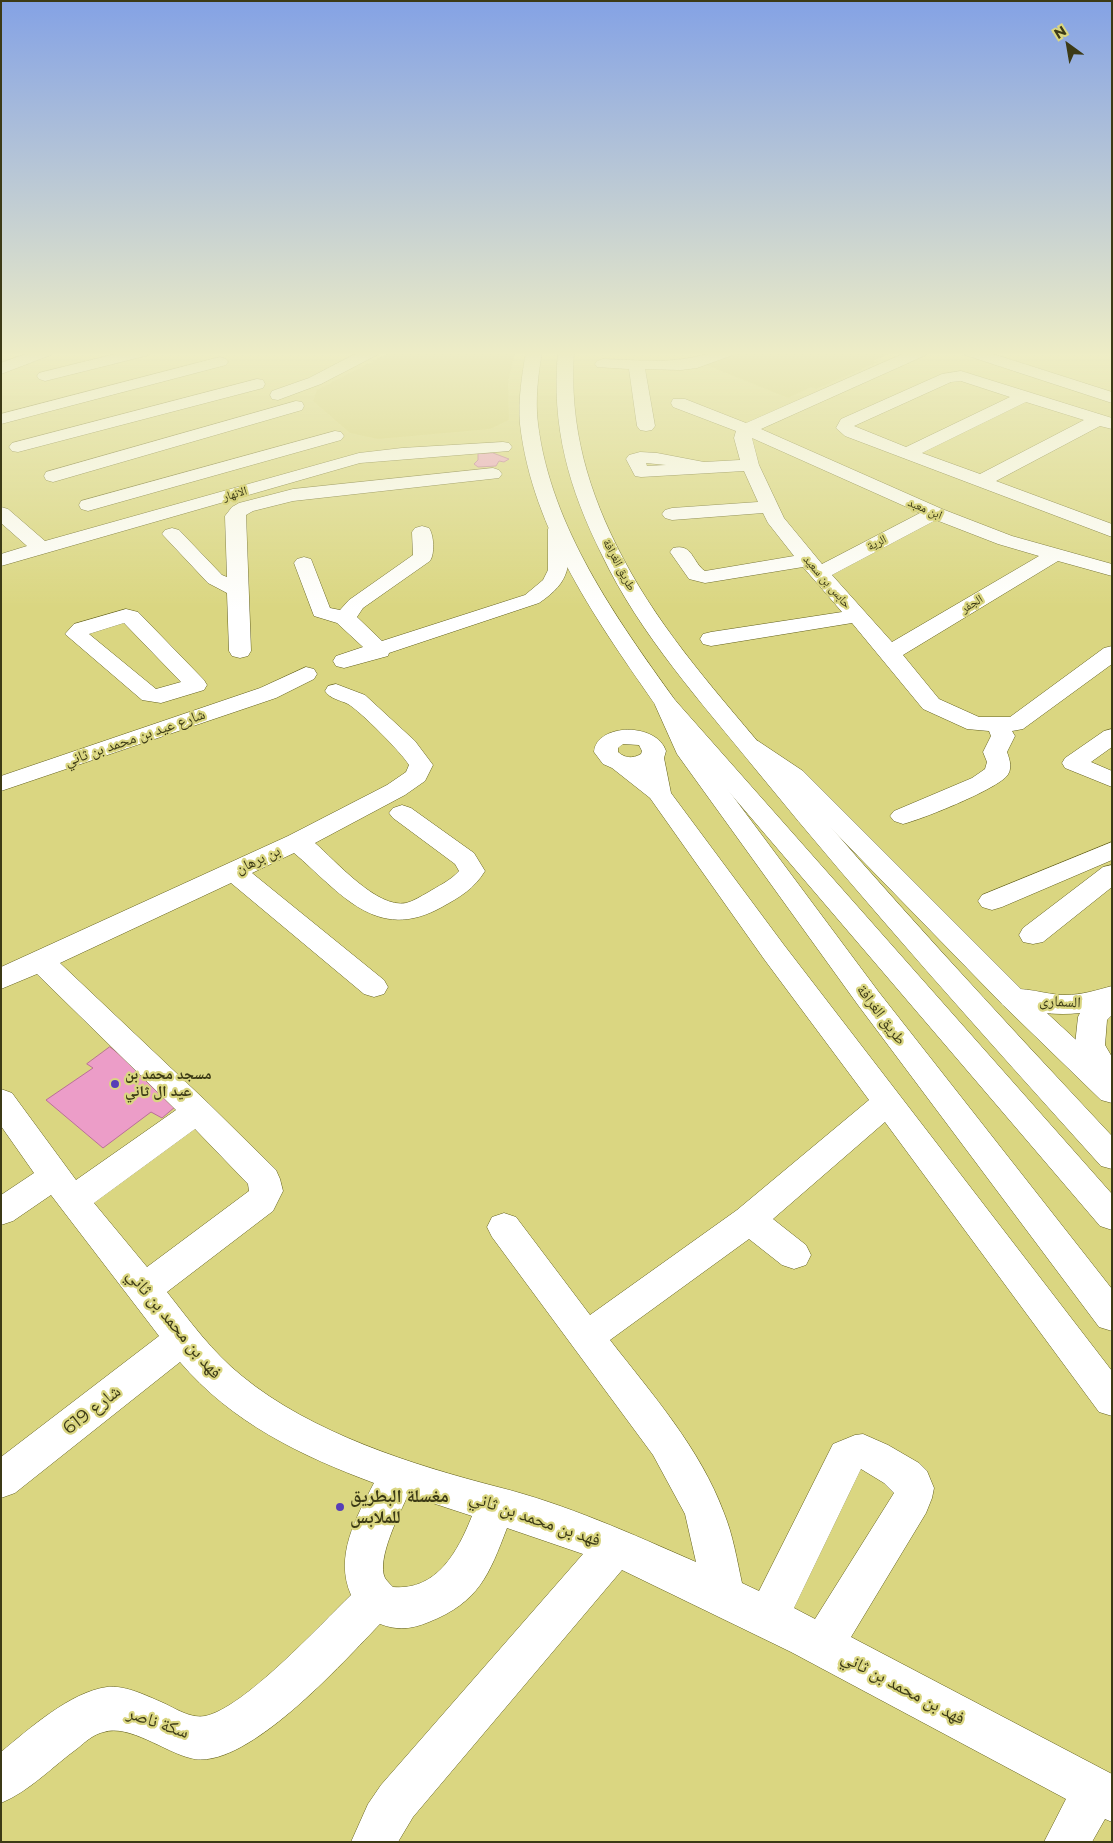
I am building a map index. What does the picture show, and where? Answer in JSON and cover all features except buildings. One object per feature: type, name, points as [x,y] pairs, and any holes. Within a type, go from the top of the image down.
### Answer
[{"type":"main road","points":[[18,448],[55,438]]},
{"type":"main road","points":[[53,476],[212,438]]},
{"type":"main road","points":[[88,505],[328,438]]},
{"type":"main road","points":[[337,438],[359,458]]},
{"type":"main road","name":"طريق الغرافة","points":[[532,438],[544,489],[558,529],[611,621],[667,705],[1112,1217]]},
{"type":"main road","name":"طريق الغرافة","points":[[568,438],[589,504],[612,557],[648,617],[808,818],[936,963],[1112,1157]]},
{"type":"main road","name":"حابس بن سعيد","points":[[743,438],[750,465],[775,519],[856,616],[890,653],[931,704],[975,724],[1015,724],[1112,653]]},
{"type":"main road","name":"ابن معبد","points":[[766,438],[935,513],[1005,540],[1112,570]]},
{"type":"main road","points":[[867,438],[1112,530]]},
{"type":"main road","points":[[908,454],[940,438]]},
{"type":"main road","points":[[981,481],[1076,438]]},
{"type":"main road","name":"الانهار","points":[[1,560],[252,497],[359,458],[402,453],[503,447]]},
{"type":"main road","points":[[641,472],[750,465]]},
{"type":"main road","points":[[240,651],[235,516],[252,497],[293,495],[493,474]]},
{"type":"main road","points":[[672,514],[768,507]]},
{"type":"main road","points":[[1,513],[42,549]]},
{"type":"main road","name":"الرية","points":[[680,552],[696,574],[705,577],[814,567],[935,513]]},
{"type":"main road","points":[[353,681],[380,651],[532,599],[551,586],[556,579],[559,560],[558,529]]},
{"type":"main road","points":[[345,618],[356,604],[423,558],[422,532]]},
{"type":"main road","points":[[172,534],[215,579],[237,590]]},
{"type":"main road","name":"الجفر","points":[[890,653],[1054,555]]},
{"type":"main road","points":[[304,563],[321,612],[345,618],[380,651]]},
{"type":"main road","points":[[353,681],[321,663],[309,670],[309,681],[353,681],[383,659],[509,616],[512,613],[509,610],[502,610]]},
{"type":"main road","points":[[196,685],[161,696],[150,695],[77,636],[76,632],[119,616],[128,615],[220,708]]},
{"type":"main road","points":[[711,639],[856,616]]},
{"type":"main road","name":"شارع عيد بن محمد بن ثاني","points":[[1,784],[220,708],[309,681]]},
{"type":"main road","name":"بن برهان","points":[[1,979],[297,842],[396,790],[416,776],[421,765],[416,756],[353,681]]},
{"type":"main road","name":"طريق الغرافة","points":[[667,705],[685,749],[868,998],[1112,1316]]},
{"type":"main road","points":[[903,816],[981,783],[997,772],[999,762],[995,752],[1003,736],[997,724]]},
{"type":"main road","points":[[1112,736],[1074,763],[1112,780]]},
{"type":"main road","points":[[659,793],[652,758],[655,748],[645,739],[636,737],[618,738],[607,746],[608,756],[659,793],[774,952],[1112,1400]]},
{"type":"main road","name":"طريق الغرافة","points":[[750,746],[794,776],[1013,998],[1112,1092]]},
{"type":"main road","points":[[297,842],[367,902],[384,911],[404,912],[421,908],[466,882],[472,871],[465,859],[402,813]]},
{"type":"main road","points":[[992,901],[1112,850]]},
{"type":"main road","points":[[233,871],[374,987]]},
{"type":"main road","points":[[1033,935],[1112,873]]},
{"type":"main road","points":[[39,960],[197,1111],[264,1180],[266,1190],[261,1202],[144,1289]]},
{"type":"main road","name":"السمارى","points":[[1013,998],[1065,1005],[1109,998]]},
{"type":"main road","name":"السمارى","points":[[1109,998],[1093,1017],[1090,1045],[1112,1086]]},
{"type":"main road","name":"فهد بن محمد بن ثاني","points":[[1,1101],[63,1188],[183,1339],[221,1381],[242,1399],[317,1443],[398,1475],[497,1505],[615,1547],[725,1596],[822,1645],[1103,1795]]},
{"type":"main road","points":[[588,1337],[749,1220],[887,1102]]},
{"type":"main road","points":[[1,1212],[63,1188],[197,1111]]},
{"type":"main road","points":[[749,1220],[794,1254]]},
{"type":"main road","points":[[504,1227],[666,1443],[694,1489],[707,1523],[725,1596]]},
{"type":"main road","name":"شارع 619","points":[[1,1480],[183,1339]]},
{"type":"main road","points":[[768,1617],[847,1456],[854,1452],[862,1452],[869,1455],[907,1476],[913,1483],[915,1492],[912,1500],[822,1645]]},
{"type":"main road","points":[[398,1475],[370,1533],[365,1551],[364,1569],[366,1583],[376,1599],[385,1607],[397,1609],[415,1607],[434,1599],[449,1589],[462,1577],[469,1566],[497,1505]]},
{"type":"main road","points":[[374,1842],[384,1820],[397,1801],[615,1547]]},
{"type":"main road","name":"سكة ناصر","points":[[1,1781],[74,1724],[105,1709],[128,1711],[186,1734],[202,1738],[223,1732],[261,1708],[376,1599]]},
{"type":"main road","points":[[1067,1842],[1103,1795]]},
{"type":"place","name":"مسجد محمد بن عيد ال ثاني","points":[[115,1084]]},
{"type":"place","name":"مغسلة البطريق للملابس","points":[[340,1507]]}]
